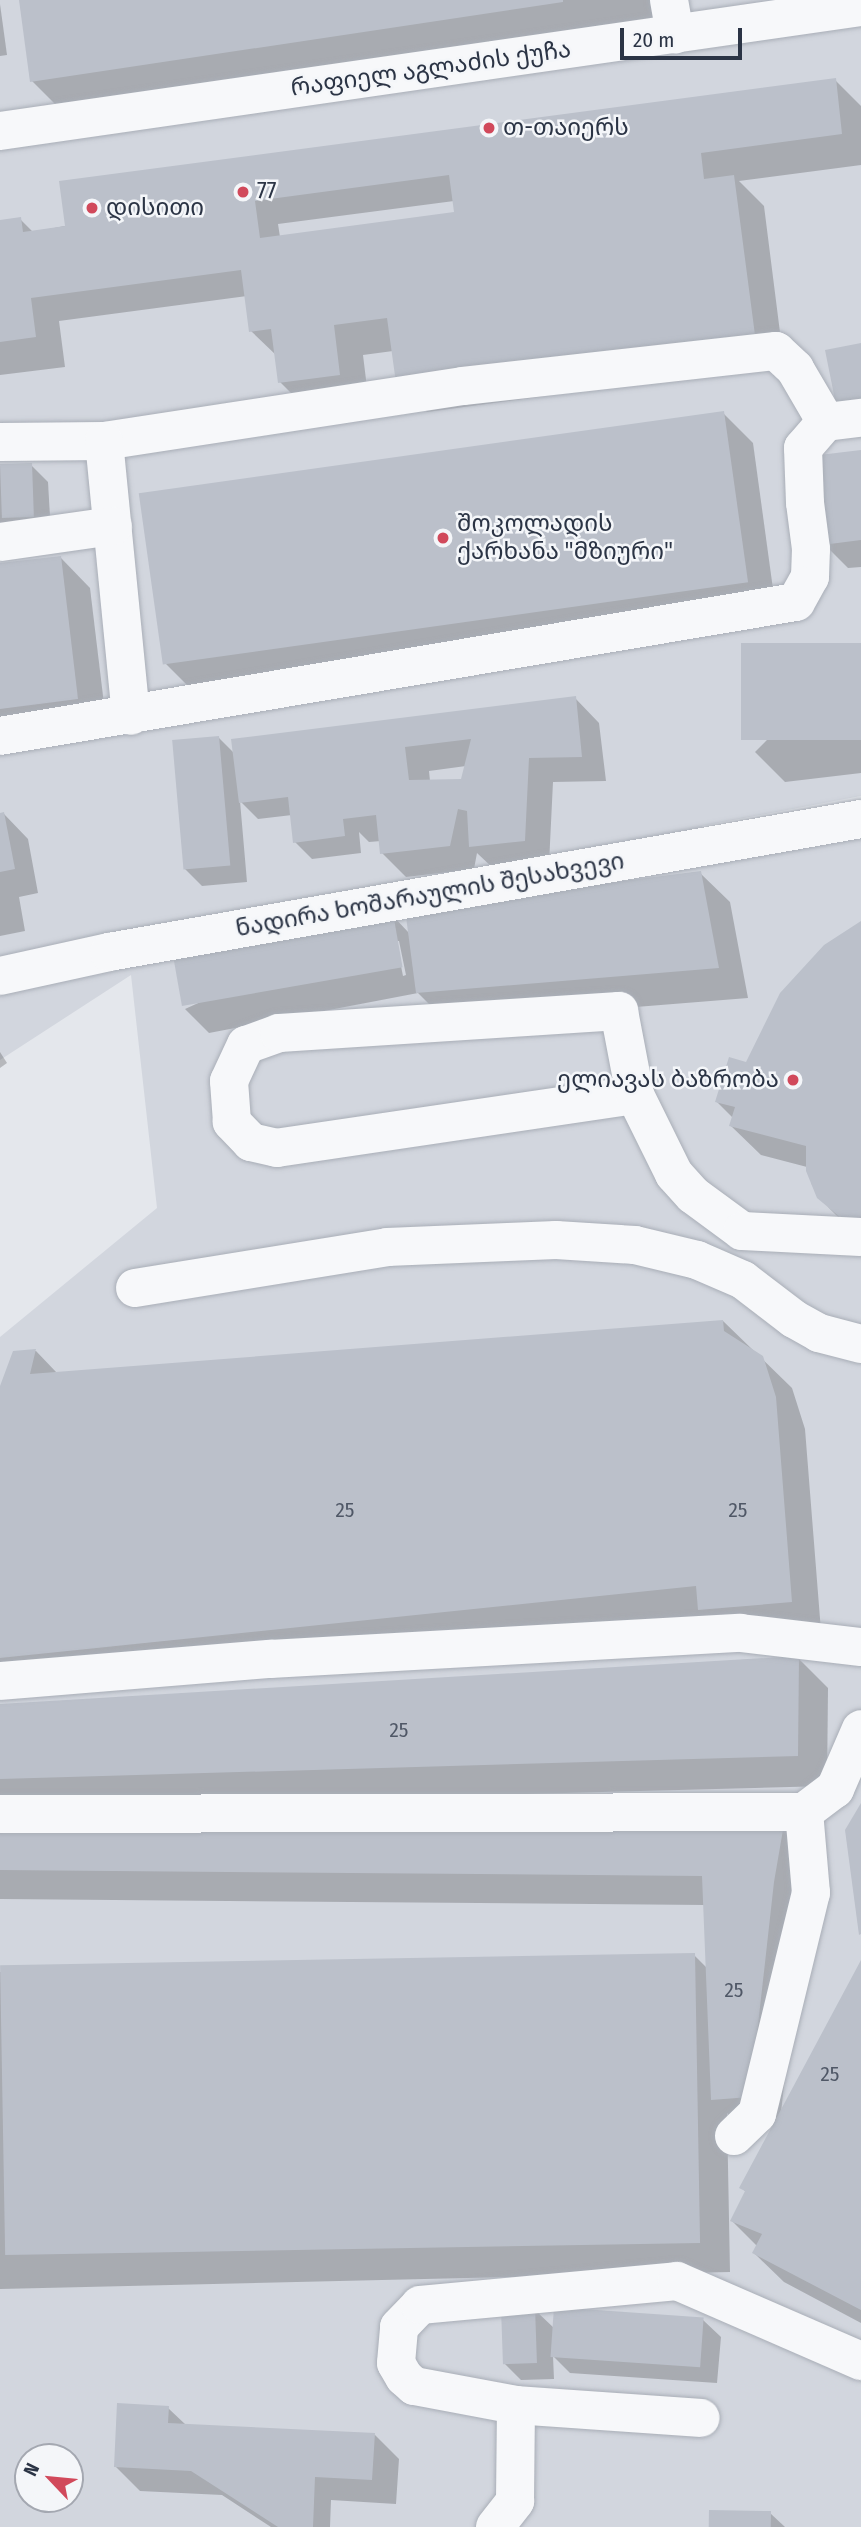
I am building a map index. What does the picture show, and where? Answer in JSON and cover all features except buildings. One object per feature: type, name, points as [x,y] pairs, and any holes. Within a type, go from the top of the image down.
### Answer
[{"type":"street","name":"რაფიელ აგლაძის ქუჩა","points":[[0,131],[672,17],[861,7]]},
{"type":"street","points":[[0,442],[104,440],[463,386],[776,351],[844,420],[803,448],[805,503],[811,549],[810,577],[796,602],[0,736]]},
{"type":"street","points":[[104,440],[131,716]]},
{"type":"street","points":[[0,542],[113,526]]},
{"type":"street","name":"ნადირა ხოშარაულის შესახვევი","points":[[0,976],[109,952],[861,819]]},
{"type":"street","points":[[635,1096],[277,1149],[251,1142],[232,1122],[229,1081],[246,1045],[278,1033],[619,1011],[635,1096],[674,1174],[693,1195],[742,1231],[861,1237]]},
{"type":"street","points":[[135,1288],[387,1247],[556,1240],[635,1244],[697,1260],[743,1280],[794,1319],[819,1333],[861,1344]]},
{"type":"street","points":[[0,1681],[270,1659],[727,1633],[861,1647]]},
{"type":"street","points":[[0,1814],[804,1812],[835,1789],[861,1729]]},
{"type":"street","points":[[734,2136],[757,2114],[811,1893],[804,1812]]},
{"type":"street","points":[[701,2418],[516,2405],[414,2386],[404,2377],[397,2363],[399,2327],[420,2305],[677,2281],[861,2361]]},
{"type":"street","points":[[495,2527],[515,2501],[516,2405]]},
{"type":"shaded area","points":[[0,0],[861,0],[861,796],[702,826],[706,861],[861,838],[861,2527],[0,2527],[0,1337],[157,1208],[131,975],[0,1060]]},
{"type":"place","name":"თ-თაიერს","points":[[489,128]]},
{"type":"place","name":"77","points":[[243,192]]},
{"type":"place","name":"დისითი","points":[[92,208]]},
{"type":"place","name":"შოკოლადის ქარხანა \"მზიური\"","points":[[443,538]]},
{"type":"place","name":"ელიავას ბაზრობა","points":[[793,1080]]}]
